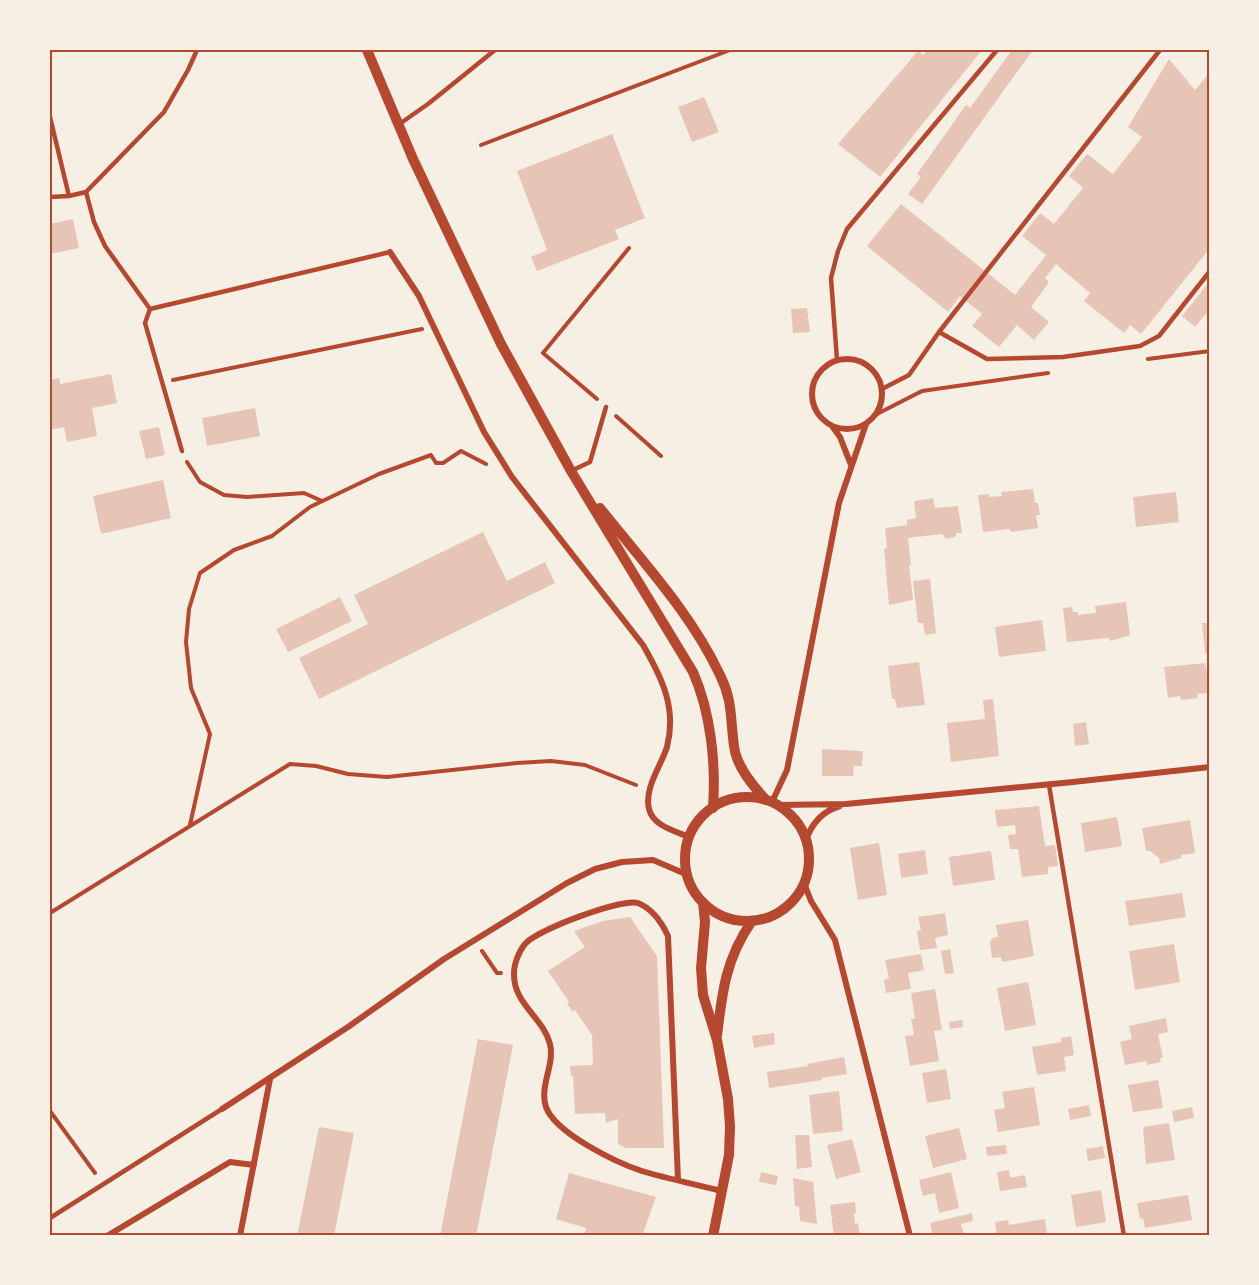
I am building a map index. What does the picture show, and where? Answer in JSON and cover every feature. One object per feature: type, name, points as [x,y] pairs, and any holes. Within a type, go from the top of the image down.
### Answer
[{"type":"street","points":[[367,50],[398,124],[501,344],[572,473],[687,659],[698,682],[710,738],[713,808]]},
{"type":"street","points":[[390,252],[419,296],[484,432],[512,477],[643,645],[658,671],[668,695],[669,721],[667,746],[649,793],[650,810],[660,824],[689,837]]},
{"type":"street","points":[[772,802],[787,770],[839,503],[866,424],[876,414],[882,402],[882,389],[876,373],[868,365],[848,358],[827,364],[820,371],[814,381],[812,402],[823,420],[840,436],[851,466]]},
{"type":"street","points":[[832,426],[849,429],[866,424]]},
{"type":"street","points":[[572,473],[700,637],[721,676],[729,697],[736,755],[749,780],[772,802],[790,814],[800,826],[806,840],[809,854],[804,883],[798,895],[778,913],[752,921],[741,921],[720,915],[703,902],[693,890],[688,875],[686,850],[695,826],[713,808],[725,801],[752,797],[772,802],[846,804],[1209,767]]},
{"type":"street","points":[[806,840],[810,829],[818,819],[833,808],[846,804]]},
{"type":"street","points":[[222,1109],[391,998],[444,959],[567,883],[595,869],[622,862],[653,860],[688,875]]},
{"type":"street","points":[[804,883],[810,901],[835,940],[910,1236]]},
{"type":"street","points":[[678,1180],[668,936],[654,914],[638,903],[622,902],[549,928],[525,944],[518,956],[514,971],[515,988],[550,1043],[544,1096],[550,1115],[557,1125],[571,1135],[641,1171],[721,1191]]},
{"type":"street","points":[[703,902],[705,922],[701,968],[702,995],[717,1040],[728,1099],[730,1126],[729,1155],[713,1236]]},
{"type":"street","points":[[717,1040],[725,976],[733,953],[752,921]]},
{"type":"street","points":[[240,1236],[270,1079]]},
{"type":"street","points":[[107,1236],[230,1162],[254,1165]]},
{"type":"lane","points":[[50,197],[86,192],[164,112],[197,50]]},
{"type":"lane","points":[[398,124],[428,104],[495,50]]},
{"type":"lane","points":[[837,360],[831,278],[838,250],[847,229],[997,50]]},
{"type":"lane","points":[[882,389],[909,375],[939,332],[1160,50]]},
{"type":"lane","points":[[50,117],[69,196]]},
{"type":"lane","points":[[86,192],[94,222],[105,246],[150,309]]},
{"type":"lane","points":[[150,309],[390,252]]},
{"type":"lane","points":[[939,332],[987,359],[1063,357],[1140,346],[1159,336],[1209,271]]},
{"type":"lane","points":[[150,309],[145,323],[182,451]]},
{"type":"lane","points":[[572,473],[590,462],[606,407]]},
{"type":"lane","points":[[1049,784],[1124,1236]]},
{"type":"lane","points":[[50,1218],[222,1109]]},
{"type":"path","points":[[481,145],[730,50]]},
{"type":"path","points":[[629,248],[543,353],[661,456]]},
{"type":"path","points":[[162,383],[434,327]]},
{"type":"path","points":[[1141,360],[1209,351]]},
{"type":"path","points":[[876,414],[922,391],[1049,373]]},
{"type":"path","points":[[182,451],[189,468],[200,482],[224,495],[247,497],[304,493],[323,501]]},
{"type":"path","points":[[190,825],[210,734],[191,688],[186,642],[189,609],[200,573],[234,550],[272,536],[310,507],[380,474],[431,455],[436,463],[443,463],[461,451],[512,477]]},
{"type":"path","points":[[50,913],[290,764],[316,766],[348,774],[387,777],[517,762],[551,761],[585,765],[636,785],[649,793]]},
{"type":"path","points":[[50,1111],[103,1184]]},
{"type":"building","points":[[928,50],[982,50],[880,177],[838,144],[918,51],[923,55]]},
{"type":"building","points":[[1012,50],[1033,50],[922,204],[908,194],[921,177],[917,174],[966,105],[970,108]]},
{"type":"building","points":[[1169,59],[1195,90],[1210,72],[1210,248],[1141,334],[1130,325],[1124,333],[1084,301],[1090,293],[1056,264],[1045,278],[1049,282],[1031,307],[1049,322],[1034,340],[1017,325],[999,347],[972,326],[982,314],[960,296],[948,312],[867,246],[901,204],[1015,295],[1046,255],[1022,236],[1040,213],[1054,224],[1083,188],[1069,176],[1087,154],[1113,174],[1142,137],[1128,127]]},
{"type":"building","points":[[704,97],[719,132],[692,142],[678,107]]},
{"type":"building","points":[[612,134],[645,218],[615,230],[619,239],[537,271],[531,257],[547,250],[517,171]]},
{"type":"building","points":[[73,219],[79,248],[50,254],[50,224]]},
{"type":"building","points":[[1210,281],[1210,309],[1195,327],[1182,316]]},
{"type":"building","points":[[807,308],[810,332],[793,333],[791,309]]},
{"type":"building","points":[[111,374],[117,403],[92,408],[97,436],[67,442],[64,427],[50,430],[50,380],[59,378],[60,384]]},
{"type":"building","points":[[255,408],[260,436],[207,446],[202,418]]},
{"type":"building","points":[[159,427],[165,455],[146,459],[139,431]]},
{"type":"building","points":[[163,480],[171,518],[101,534],[93,496]]},
{"type":"building","points":[[1033,489],[1040,515],[1036,515],[1038,528],[1012,532],[1009,529],[983,532],[978,495],[1002,496],[1001,492]]},
{"type":"building","points":[[1176,492],[1179,522],[1136,527],[1133,497]]},
{"type":"building","points":[[933,498],[935,508],[958,506],[962,533],[946,539],[942,534],[908,538],[913,600],[889,605],[884,549],[887,548],[885,528],[907,525],[907,520],[916,518],[914,501]]},
{"type":"building","points":[[483,532],[507,581],[545,562],[555,583],[319,699],[299,658],[368,624],[354,595]]},
{"type":"building","points":[[930,579],[936,633],[925,635],[923,623],[918,623],[913,581]]},
{"type":"building","points":[[340,597],[352,621],[288,652],[276,629]]},
{"type":"building","points":[[1126,602],[1130,635],[1111,641],[1108,638],[1067,642],[1063,608],[1072,607],[1073,612],[1078,612],[1078,615],[1096,613],[1095,606]]},
{"type":"building","points":[[1042,620],[1046,651],[999,657],[995,627]]},
{"type":"building","points":[[1202,623],[1210,623],[1210,653],[1205,653]]},
{"type":"building","points":[[919,662],[925,705],[897,708],[895,699],[892,699],[888,666]]},
{"type":"building","points":[[1205,663],[1210,693],[1197,694],[1198,698],[1181,700],[1180,696],[1168,698],[1164,667]]},
{"type":"building","points":[[993,699],[999,756],[951,762],[947,723],[985,719],[983,700]]},
{"type":"building","points":[[1086,722],[1089,744],[1075,746],[1073,724]]},
{"type":"building","points":[[822,749],[863,751],[862,766],[854,766],[853,776],[822,776]]},
{"type":"building","points":[[1039,806],[1045,846],[1055,845],[1058,866],[1048,867],[1048,874],[1022,877],[1018,849],[1010,849],[1008,835],[1016,834],[1015,825],[997,827],[995,810]]},
{"type":"building","points":[[1117,817],[1122,846],[1085,852],[1081,823]]},
{"type":"building","points":[[1190,820],[1195,853],[1181,855],[1181,858],[1160,864],[1159,858],[1150,851],[1146,851],[1142,828]]},
{"type":"building","points":[[879,843],[887,895],[858,900],[850,848]]},
{"type":"building","points":[[925,850],[928,874],[901,878],[898,854]]},
{"type":"building","points":[[991,851],[995,880],[953,886],[949,857]]},
{"type":"building","points":[[1182,893],[1186,917],[1129,926],[1125,901]]},
{"type":"building","points":[[945,913],[948,935],[935,938],[937,948],[920,950],[917,931],[921,930],[918,917]]},
{"type":"building","points":[[630,917],[657,956],[664,1148],[626,1148],[618,1144],[618,1119],[606,1123],[605,1113],[575,1114],[573,1076],[571,1076],[570,1066],[593,1065],[592,1035],[575,1010],[573,1012],[567,1004],[569,1002],[548,971],[585,947],[574,931],[603,921]]},
{"type":"building","points":[[1028,920],[1034,956],[1002,962],[1001,957],[992,958],[990,942],[992,938],[998,937],[996,925]]},
{"type":"building","points":[[1174,944],[1180,982],[1135,990],[1129,951]]},
{"type":"building","points":[[950,949],[954,973],[945,974],[941,951]]},
{"type":"building","points":[[921,954],[924,970],[908,973],[911,989],[886,993],[884,980],[889,978],[885,960]]},
{"type":"building","points":[[1028,982],[1036,1025],[1005,1031],[997,988]]},
{"type":"building","points":[[935,989],[942,1030],[934,1031],[939,1061],[910,1066],[905,1036],[914,1035],[911,1019],[915,1019],[911,993]]},
{"type":"building","points":[[1166,1018],[1168,1032],[1158,1034],[1163,1058],[1160,1058],[1161,1062],[1147,1065],[1147,1061],[1125,1065],[1120,1042],[1132,1039],[1129,1026]]},
{"type":"building","points":[[962,1020],[963,1027],[950,1029],[949,1022]]},
{"type":"building","points":[[774,1033],[775,1044],[754,1048],[752,1036]]},
{"type":"building","points":[[1071,1036],[1074,1055],[1064,1057],[1066,1071],[1037,1075],[1032,1047],[1061,1042],[1061,1038]]},
{"type":"building","points":[[478,1039],[513,1045],[476,1236],[440,1236]]},
{"type":"building","points":[[844,1057],[847,1074],[769,1088],[767,1072],[808,1066],[807,1064]]},
{"type":"building","points":[[946,1069],[951,1099],[927,1103],[922,1073]]},
{"type":"building","points":[[1158,1080],[1163,1108],[1133,1112],[1128,1085]]},
{"type":"building","points":[[1034,1087],[1040,1125],[998,1132],[994,1110],[1005,1108],[1002,1092]]},
{"type":"building","points":[[839,1091],[843,1131],[813,1134],[809,1095]]},
{"type":"building","points":[[1089,1105],[1091,1116],[1070,1120],[1068,1109]]},
{"type":"building","points":[[1192,1107],[1194,1118],[1174,1122],[1172,1111]]},
{"type":"building","points":[[1169,1123],[1175,1160],[1146,1164],[1143,1127]]},
{"type":"building","points":[[319,1127],[354,1133],[334,1236],[297,1236]]},
{"type":"building","points":[[959,1128],[967,1159],[933,1168],[925,1136]]},
{"type":"building","points":[[795,1135],[809,1135],[812,1167],[797,1169]]},
{"type":"building","points":[[852,1139],[861,1172],[836,1179],[827,1145]]},
{"type":"building","points":[[1006,1145],[1007,1154],[987,1156],[986,1147]]},
{"type":"building","points":[[1103,1146],[1105,1158],[1088,1161],[1086,1149]]},
{"type":"building","points":[[1009,1170],[1010,1178],[1025,1175],[1027,1187],[1000,1191],[997,1172]]},
{"type":"building","points":[[761,1172],[778,1176],[776,1185],[759,1182]]},
{"type":"building","points":[[951,1172],[959,1208],[939,1213],[935,1193],[923,1196],[919,1180]]},
{"type":"building","points":[[569,1173],[656,1197],[642,1236],[584,1236],[586,1228],[556,1219]]},
{"type":"building","points":[[793,1178],[813,1182],[817,1224],[800,1221],[799,1207],[795,1206]]},
{"type":"building","points":[[1101,1190],[1106,1222],[1076,1227],[1071,1195]]},
{"type":"building","points":[[1188,1195],[1192,1220],[1145,1228],[1143,1218],[1140,1219],[1137,1203]]},
{"type":"building","points":[[855,1202],[855,1224],[858,1223],[860,1236],[834,1236],[830,1205]]},
{"type":"building","points":[[972,1213],[973,1221],[961,1224],[964,1234],[971,1233],[972,1236],[933,1236],[930,1223]]},
{"type":"building","points":[[1045,1219],[1047,1236],[997,1236],[995,1222],[1008,1220],[1009,1225]]}]
